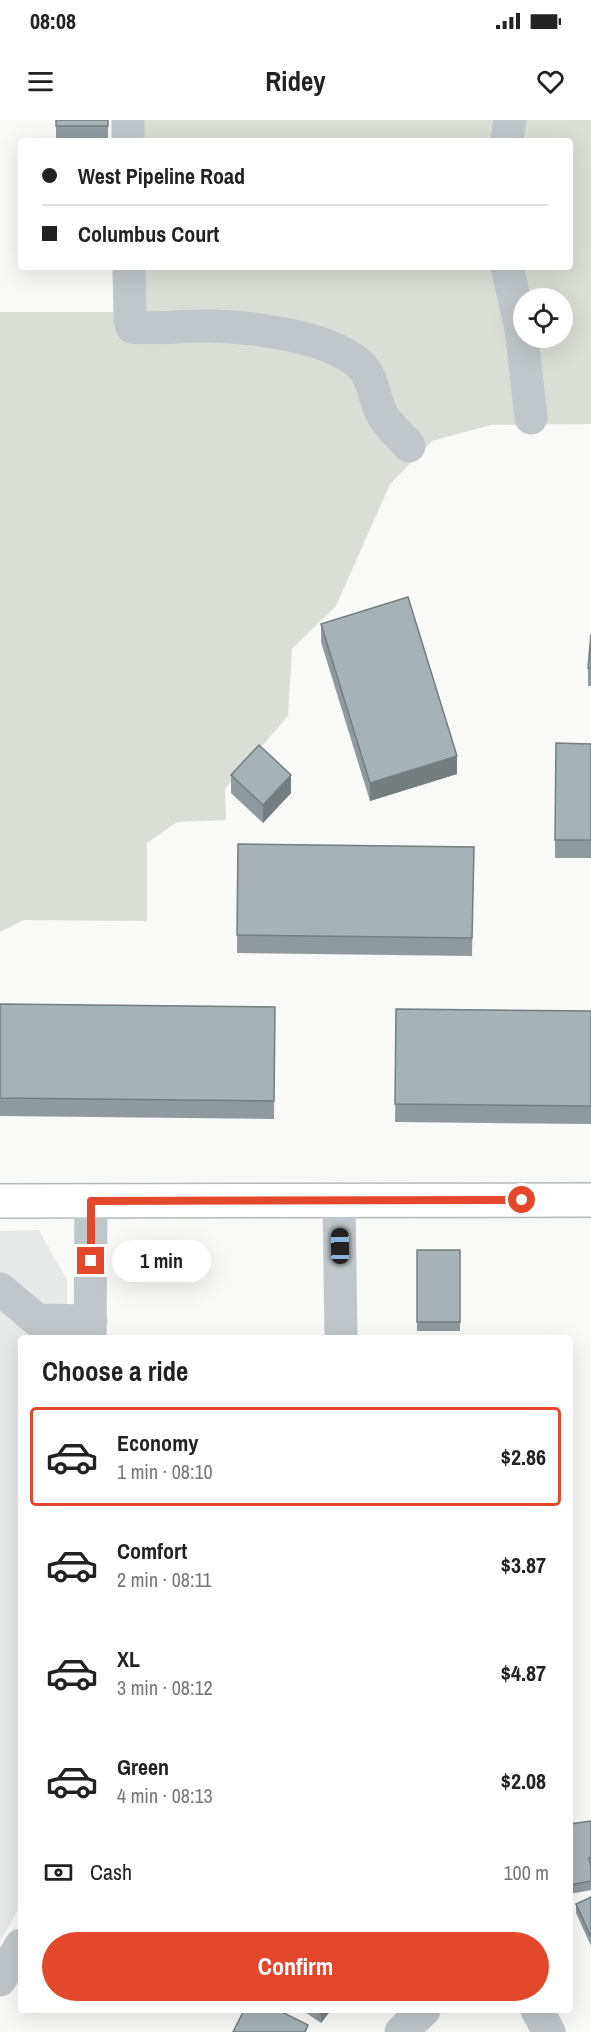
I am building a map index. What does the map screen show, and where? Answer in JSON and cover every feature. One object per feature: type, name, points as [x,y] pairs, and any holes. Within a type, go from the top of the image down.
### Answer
[{"type":"main road","points":[[0,1201],[591,1200]]},
{"type":"street","points":[[128,120],[128,138]]},
{"type":"street","points":[[507,138],[510,120]]},
{"type":"street","points":[[129,270],[132,327],[213,326],[270,331],[309,339],[336,349],[363,368],[375,389],[381,414],[409,446]]},
{"type":"street","points":[[508,270],[521,328],[531,418]]},
{"type":"street","points":[[0,1289],[37,1320],[90,1330],[91,1201]]},
{"type":"street","points":[[339,1201],[341,1335]]},
{"type":"street","points":[[0,1980],[18,1950]]},
{"type":"street","points":[[401,2032],[421,2013]]},
{"type":"street","points":[[539,2013],[549,2032]]},
{"type":"shaded area","points":[[115,120],[591,120],[591,424],[491,425],[432,441],[390,484],[336,606],[292,649],[288,716],[225,789],[226,820],[177,822],[147,843],[147,921],[24,920],[0,932],[0,312],[116,312],[116,270],[573,270],[573,138],[115,138]]},
{"type":"shaded area","points":[[39,1230],[67,1280],[67,1335],[18,1335],[18,1910],[0,1941],[0,1231]]},
{"type":"building","points":[[56,120],[108,120],[108,126],[56,126]]},
{"type":"building","points":[[408,597],[457,756],[370,783],[321,624]]},
{"type":"building","points":[[591,634],[591,668],[588,668]]},
{"type":"building","points":[[556,743],[591,744],[591,840],[555,840]]},
{"type":"building","points":[[259,745],[291,775],[263,805],[231,775]]},
{"type":"building","points":[[238,844],[474,847],[472,938],[237,935]]},
{"type":"building","points":[[0,1004],[275,1007],[274,1101],[0,1098]]},
{"type":"building","points":[[396,1009],[591,1011],[591,1106],[395,1104]]},
{"type":"building","points":[[417,1250],[460,1250],[460,1322],[417,1322]]},
{"type":"building","points":[[591,1821],[591,1857],[589,1858],[591,1881],[573,1884],[573,1824]]},
{"type":"building","points":[[591,1897],[591,1937],[576,1904]]},
{"type":"building","points":[[242,2013],[284,2013],[308,2025],[305,2032],[233,2032]]},
{"type":"route","points":[[91,1261],[91,1201],[522,1200]]}]
